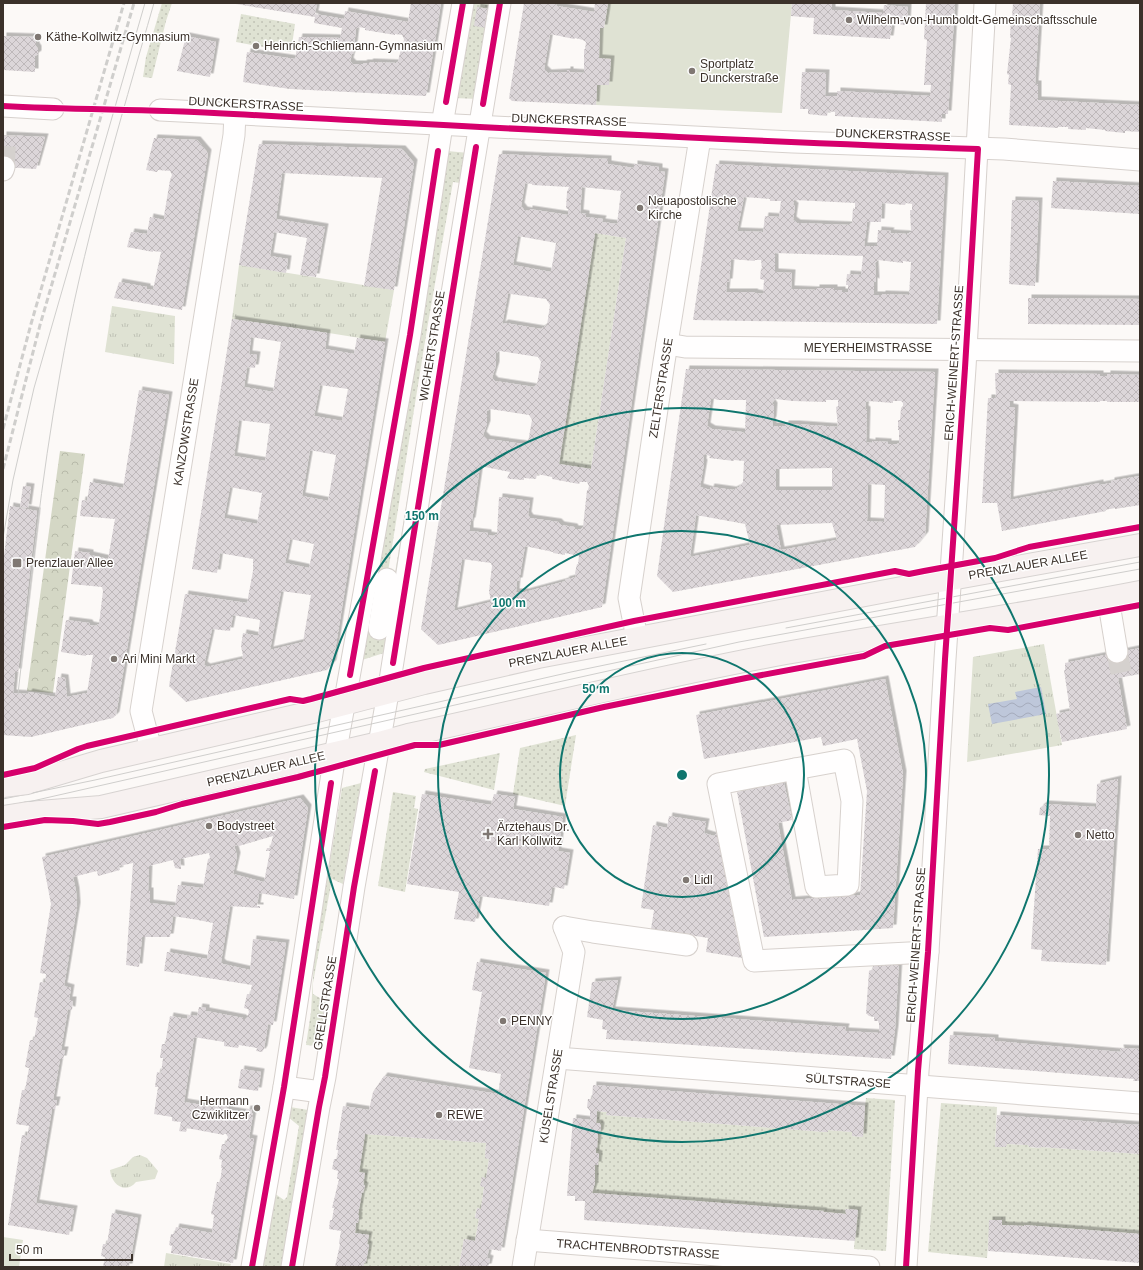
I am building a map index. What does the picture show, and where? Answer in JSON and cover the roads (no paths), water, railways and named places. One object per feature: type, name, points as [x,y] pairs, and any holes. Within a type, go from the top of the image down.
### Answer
[{"type":"main road","name":"PRENZLAUER ALLEE","points":[[3,786],[27,782],[151,749],[538,657],[1140,545]]},
{"type":"main road","name":"PRENZLAUER ALLEE","points":[[3,817],[28,813],[101,807],[676,674],[785,653],[1054,609],[1140,592]]},
{"type":"street","name":"WICHERTSTRASSE","points":[[344,704],[410,335],[442,125],[463,3]]},
{"type":"street","name":"WICHERTSTRASSE","points":[[388,693],[500,3]]},
{"type":"street","name":"ERICH-WEINERT-STRASSE","points":[[906,1267],[917,1086],[928,952],[986,3]]},
{"type":"street","points":[[3,106],[53,109]]},
{"type":"street","name":"DUNCKERSTRASSE","points":[[160,110],[700,138],[978,149],[1140,160]]},
{"type":"street","name":"KANZOWSTRASSE","points":[[151,749],[141,711],[234,135],[235,114]]},
{"type":"street","name":"ZELTERSTRASSE","points":[[637,638],[630,598],[667,344],[700,138]]},
{"type":"street","name":"MEYERHEIMSTRASSE","points":[[667,344],[685,347],[1140,351]]},
{"type":"street","points":[[379,629],[387,579]]},
{"type":"street","points":[[1108,598],[1117,652]]},
{"type":"street","name":"GRELLSTRASSE","points":[[292,1267],[321,1092],[325,1077],[354,887],[388,693]]},
{"type":"street","points":[[252,1267],[284,1087],[344,704]]},
{"type":"street","points":[[795,769],[816,887],[848,885],[852,801],[844,760],[795,769],[718,784],[754,961],[928,952]]},
{"type":"street","name":"KÜSELSTRASSE","points":[[523,1267],[574,952],[564,927],[687,945]]},
{"type":"street","name":"SÜLTSTRASSE","points":[[557,1058],[1140,1104]]},
{"type":"street","points":[[284,1087],[321,1092]]},
{"type":"street","name":"TRACHTENBRODTSTRASSE","points":[[527,1240],[869,1267]]},
{"type":"water","points":[[1041,687],[1046,714],[992,724],[988,704],[1017,699],[1015,692]]},
{"type":"tunnel","points":[[4,167],[6,135]]},
{"type":"tunnel","points":[[1117,652],[1122,677]]},
{"type":"tram line","points":[[3,538],[13,480],[34,388],[145,3]]},
{"type":"tram line","points":[[18,694],[53,414],[69,327],[102,187],[154,3]]},
{"type":"tram line","points":[[786,628],[1140,562]]},
{"type":"tram line","points":[[3,806],[28,802],[739,642],[1140,569]]},
{"type":"tram line","points":[[3,799],[95,780],[571,672],[706,644]]},
{"type":"railway","points":[[3,429],[31,324],[124,3]]},
{"type":"railway","points":[[3,469],[40,325],[134,3]]},
{"type":"place","name":"Wilhelm-von-Humboldt-Gemeinschaftsschule","points":[[849,20]]},
{"type":"place","name":"Käthe-Kollwitz-Gymnasium","points":[[38,37]]},
{"type":"place","name":"Heinrich-Schliemann-Gymnasium","points":[[256,46]]},
{"type":"place","name":"Sportplatz Dunckerstraße","points":[[692,71]]},
{"type":"place","name":"Neuapostolische Kirche","points":[[640,208]]},
{"type":"place","name":"Prenzlauer Allee","points":[[17,563]]},
{"type":"place","name":"Ari Mini Markt","points":[[114,659]]},
{"type":"place","name":"Bodystreet","points":[[209,826]]},
{"type":"place","name":"Ärztehaus Dr. Karl Kollwitz","points":[[488,834]]},
{"type":"place","name":"Netto","points":[[1078,835]]},
{"type":"place","name":"Lidl","points":[[686,880]]},
{"type":"place","name":"PENNY","points":[[503,1021]]},
{"type":"place","name":"Hermann Czwiklitzer","points":[[257,1108]]},
{"type":"place","name":"REWE","points":[[439,1115]]}]
